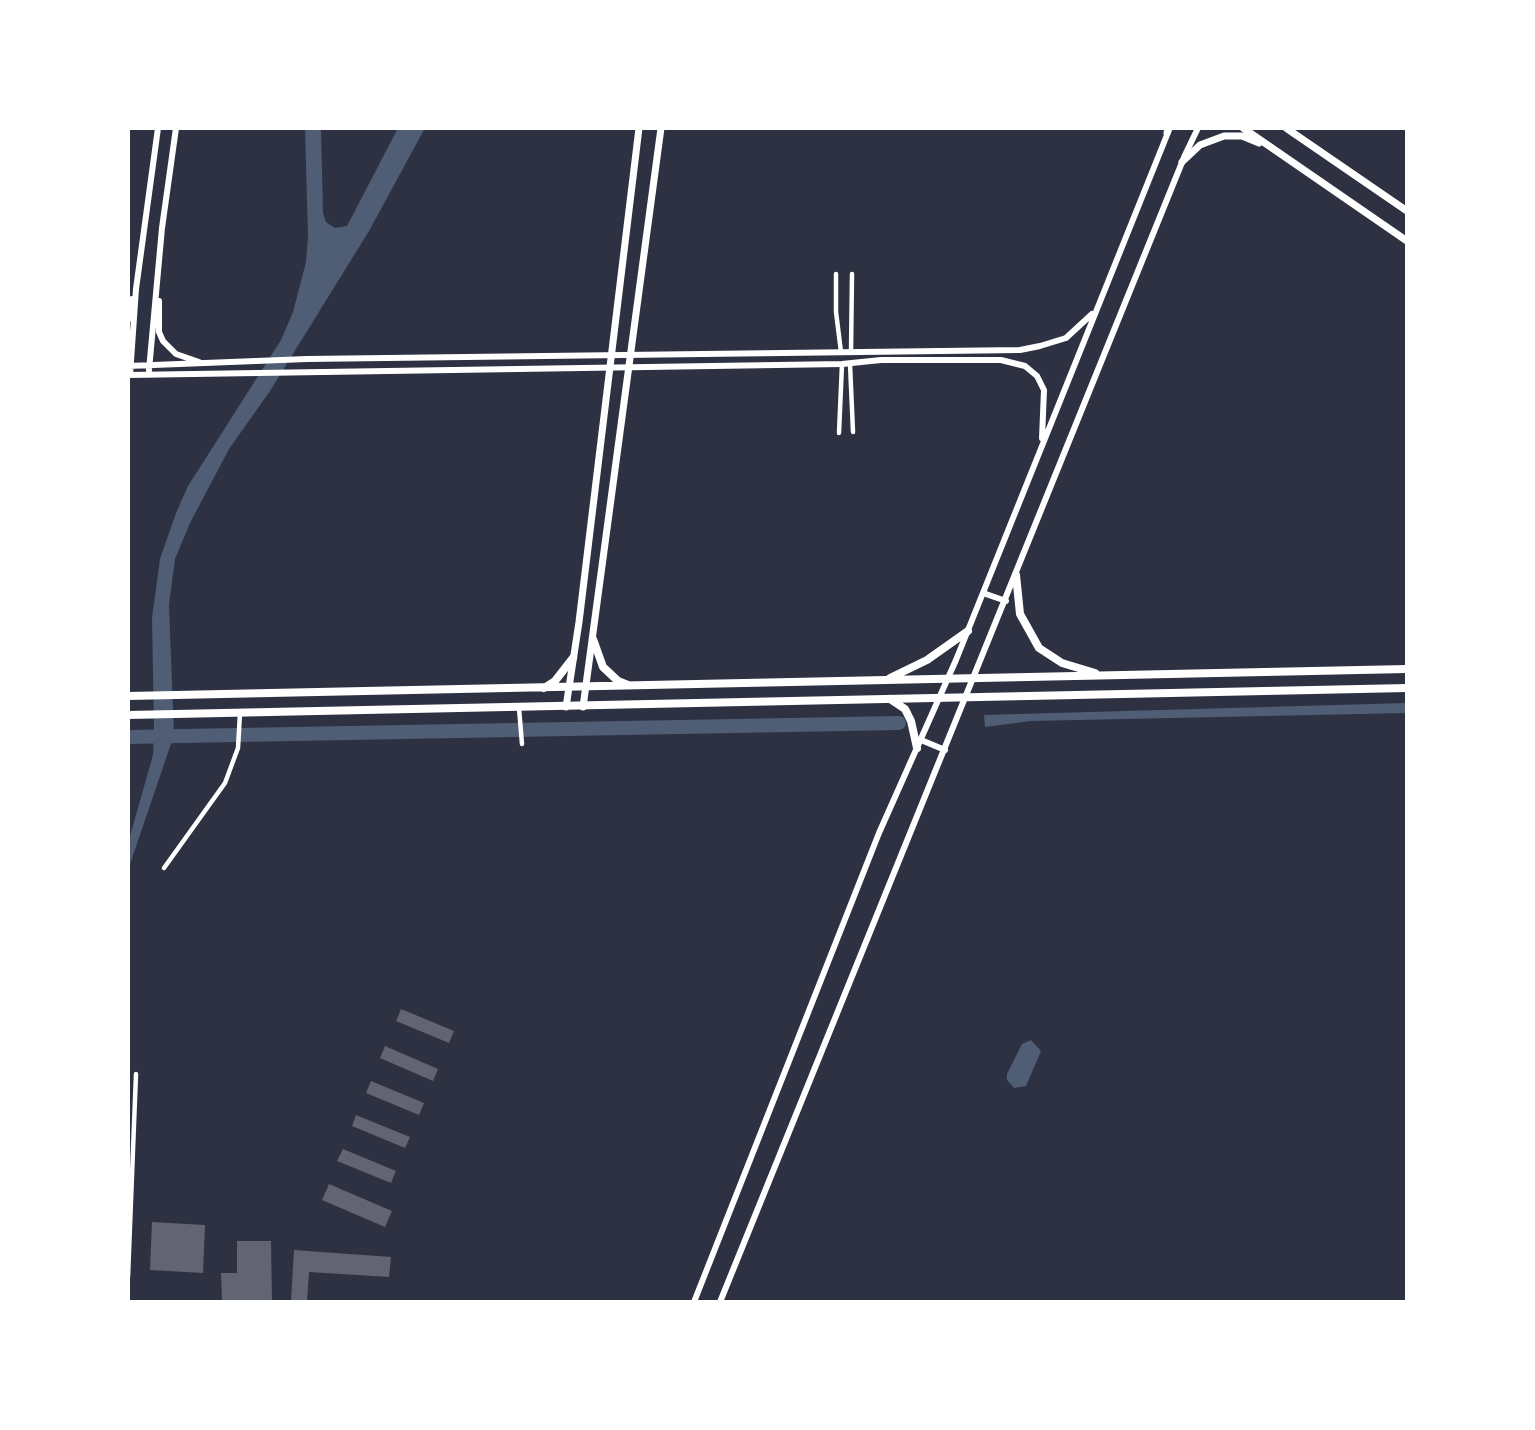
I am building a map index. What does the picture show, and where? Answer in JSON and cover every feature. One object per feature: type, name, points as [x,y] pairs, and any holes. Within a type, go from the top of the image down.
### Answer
[{"type":"highway","points":[[1016,575],[1020,614],[1039,648],[1062,663],[1101,675]]},
{"type":"highway","points":[[885,681],[927,660],[968,631]]},
{"type":"highway","points":[[593,639],[603,667],[618,681],[634,687]]},
{"type":"highway","points":[[541,689],[555,681],[572,658]]},
{"type":"highway","points":[[128,696],[567,689],[1407,669]]},
{"type":"highway","points":[[128,715],[182,713],[239,717],[520,713],[566,707],[1407,688]]},
{"type":"highway","points":[[890,699],[905,709],[919,744]]},
{"type":"main road","points":[[566,707],[579,622],[639,128]]},
{"type":"main road","points":[[583,707],[661,128]]},
{"type":"main road","points":[[1243,128],[1407,240]]},
{"type":"main road","points":[[1286,128],[1407,211]]},
{"type":"main road","points":[[1182,162],[1200,145],[1223,136],[1242,136],[1272,148]]},
{"type":"street","points":[[128,320],[159,128]]},
{"type":"street","points":[[149,375],[158,269],[176,128]]},
{"type":"street","points":[[720,1302],[1198,128]]},
{"type":"street","points":[[694,1302],[879,833],[984,593],[1168,129]]},
{"type":"street","points":[[139,263],[129,375],[608,369],[850,364],[881,360],[1001,360],[1024,366],[1037,376],[1044,390],[1042,447]]},
{"type":"street","points":[[158,269],[159,332],[163,341],[176,354],[204,364]]},
{"type":"street","points":[[836,274],[836,312],[841,352]]},
{"type":"street","points":[[851,352],[852,274]]},
{"type":"street","points":[[129,366],[307,359],[1000,350],[1040,346],[1066,338],[1096,311]]},
{"type":"street","points":[[1000,350],[1001,360]]},
{"type":"street","points":[[666,367],[667,354]]},
{"type":"street","points":[[839,433],[842,364]]},
{"type":"street","points":[[850,364],[853,432]]},
{"type":"street","points":[[984,593],[1006,601]]},
{"type":"street","points":[[520,713],[522,744]]},
{"type":"street","points":[[164,868],[225,783],[238,748],[239,717]]},
{"type":"street","points":[[919,744],[944,750]]},
{"type":"street","points":[[128,1277],[136,1074]]},
{"type":"water","points":[[305,128],[321,128],[323,213],[326,222],[335,228],[347,226],[398,128],[425,128],[369,231],[270,391],[229,449],[190,523],[175,559],[169,605],[174,735],[128,870],[128,843],[153,755],[152,618],[160,559],[188,486],[281,340],[293,312],[306,262],[308,237]]},
{"type":"water","points":[[1407,703],[1407,713],[1031,721],[985,727],[984,715]]},
{"type":"water","points":[[1031,1040],[1041,1051],[1026,1086],[1014,1088],[1007,1080],[1007,1074],[1022,1044]]},
{"type":"building","points":[[401,1009],[454,1031],[449,1043],[396,1021]]},
{"type":"building","points":[[385,1046],[438,1069],[433,1081],[380,1058]]},
{"type":"building","points":[[371,1081],[424,1103],[419,1115],[366,1093]]},
{"type":"building","points":[[356,1115],[410,1137],[405,1148],[352,1126]]},
{"type":"building","points":[[343,1149],[396,1171],[391,1183],[337,1161]]},
{"type":"building","points":[[329,1184],[392,1211],[385,1227],[322,1200]]},
{"type":"building","points":[[152,1222],[205,1225],[203,1273],[150,1270]]},
{"type":"building","points":[[237,1241],[271,1241],[272,1302],[222,1302],[221,1273],[237,1273]]},
{"type":"building","points":[[294,1250],[391,1257],[389,1277],[309,1272],[307,1302],[291,1302]]},
{"type":"waterway","points":[[128,737],[899,723]]}]
